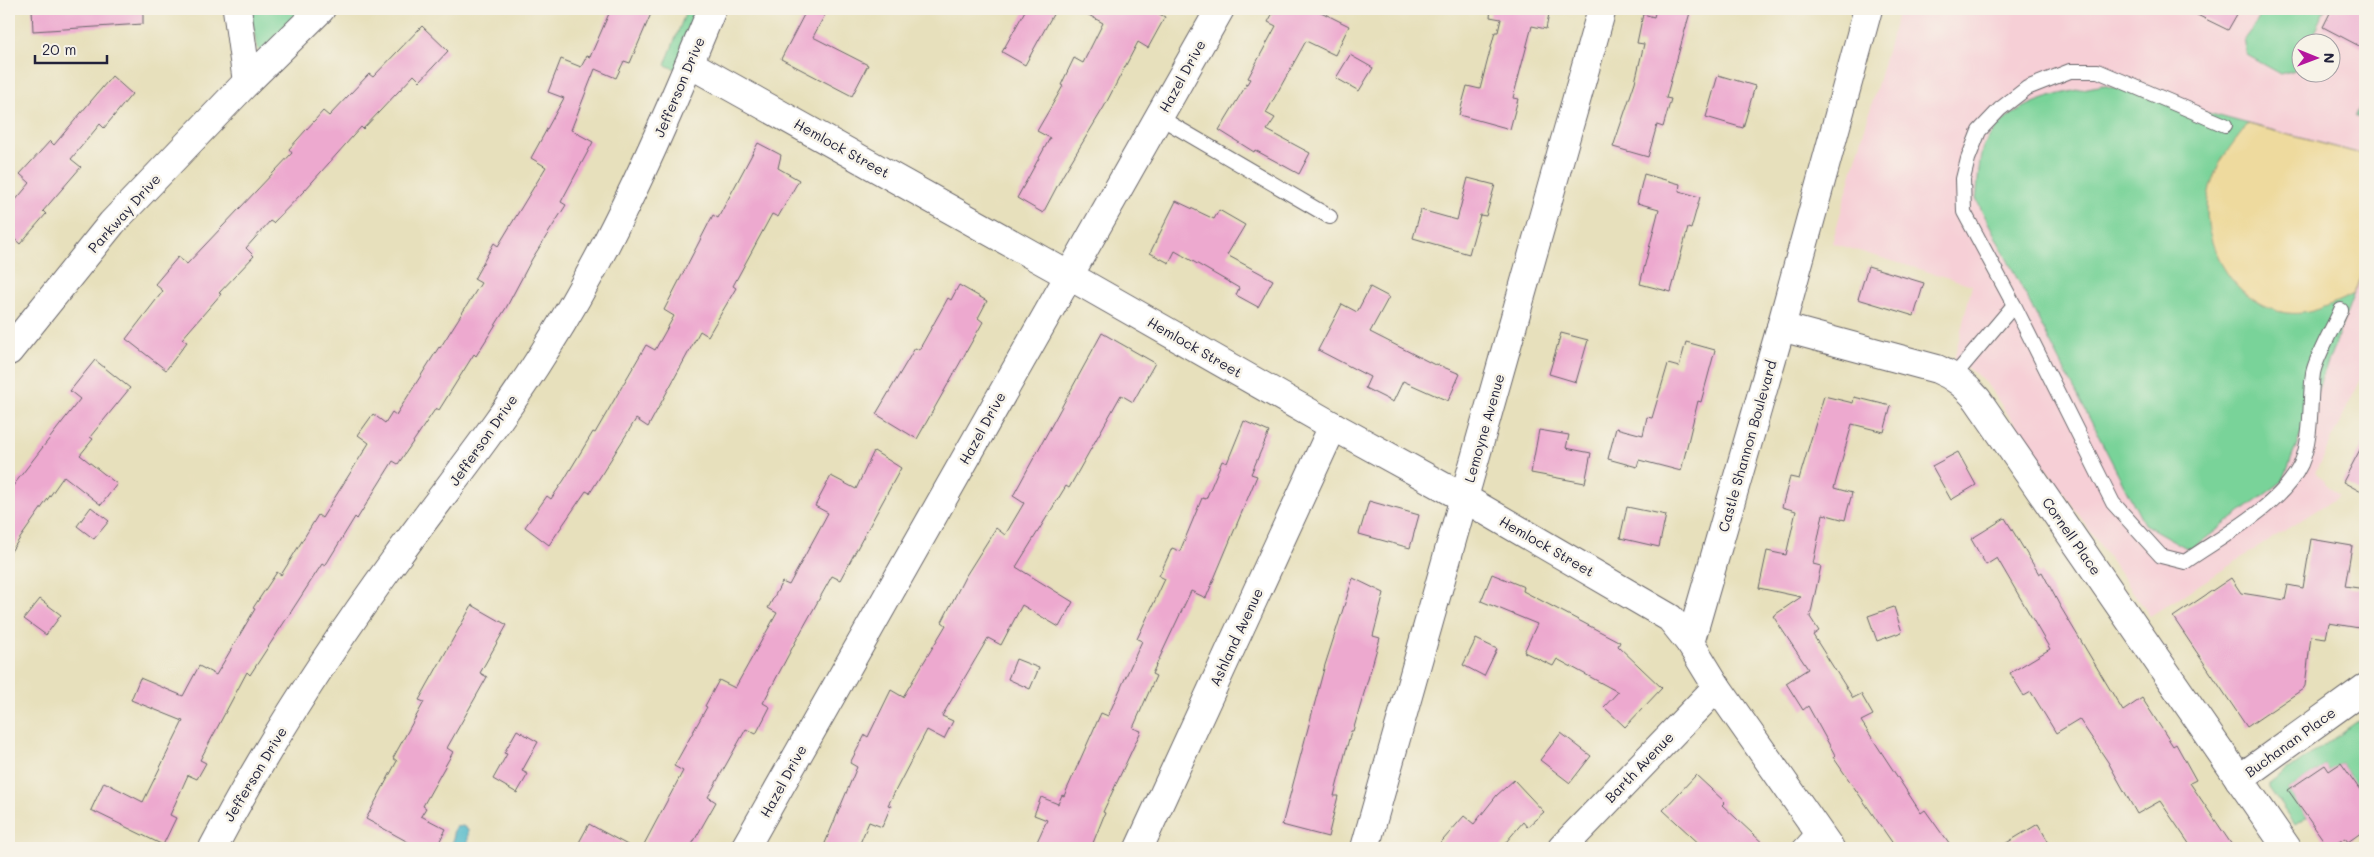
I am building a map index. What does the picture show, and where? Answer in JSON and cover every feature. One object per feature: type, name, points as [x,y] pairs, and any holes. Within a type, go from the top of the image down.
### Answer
[{"type":"street","points":[[237,9],[247,82]]},
{"type":"street","name":"Parkway Drive","points":[[9,351],[112,223],[247,82],[321,9]]},
{"type":"street","name":"Jefferson Drive","points":[[213,848],[240,797],[322,664],[398,556],[480,449],[547,349],[586,281],[653,149],[712,9]]},
{"type":"street","name":"Hazel Drive","points":[[745,848],[1220,9]]},
{"type":"street","name":"Lemoyne Avenue","points":[[1366,848],[1602,9]]},
{"type":"street","name":"Castle Shannon Boulevard","points":[[1690,643],[1781,328],[1868,9]]},
{"type":"street","name":"Hemlock Street","points":[[690,64],[1464,498],[1670,618],[1690,643]]},
{"type":"street","name":"Cornell Place","points":[[1781,328],[1937,369],[1954,376],[1977,399],[2286,848]]},
{"type":"street","name":"Ashland Avenue","points":[[1139,848],[1333,426]]},
{"type":"street","points":[[1690,643],[1815,842]]},
{"type":"street","name":"Barth Avenue","points":[[1562,848],[1717,687]]},
{"type":"street","name":"Buchanan Place","points":[[2239,779],[2365,688]]},
{"type":"lane","points":[[2225,125],[2098,71],[2070,71],[2027,88],[2000,109],[1979,131],[1968,159],[1963,180],[1964,212],[2014,305],[2113,503],[2161,556],[2185,562],[2264,508],[2286,487],[2300,464],[2307,442],[2313,371],[2341,310]]},
{"type":"lane","points":[[1159,117],[1330,217]]},
{"type":"lane","points":[[1954,376],[2014,305]]},
{"type":"shaded area","points":[[1899,9],[2365,9],[2365,371],[2315,473],[2339,496],[2150,616],[1988,386],[1976,374],[1954,360],[1972,285],[1832,243]]},
{"type":"green space","points":[[250,9],[304,9],[261,52],[257,48]]},
{"type":"green space","points":[[687,9],[702,9],[676,69],[665,65]]},
{"type":"green space","points":[[2264,9],[2325,9],[2314,32],[2292,32],[2292,71],[2281,74],[2247,55],[2244,39]]},
{"type":"green space","points":[[2103,85],[2365,155],[2365,264],[2283,481],[2190,550],[2144,524],[1976,199],[1982,149],[1994,130],[2007,118],[2021,109],[2052,96]]},
{"type":"green space","points":[[2365,97],[2365,121],[2355,116]]},
{"type":"green space","points":[[2365,716],[2365,798],[2342,814],[2350,776],[2341,763],[2329,771],[2325,765],[2288,790],[2307,817],[2295,825],[2269,788],[2269,784]]},
{"type":"sand","points":[[2248,124],[2365,155],[2365,264],[2354,294],[2313,311],[2288,313],[2269,308],[2252,299],[2224,269],[2215,251],[2209,231],[2207,211],[2209,192],[2219,164]]},
{"type":"water","points":[[463,826],[468,830],[468,848],[449,848],[454,839],[453,833],[456,827]]},
{"type":"building","points":[[32,9],[143,9],[143,24],[33,31]]},
{"type":"building","points":[[611,9],[653,9],[630,63],[624,61],[616,78],[595,69],[571,130],[593,142],[561,202],[566,205],[532,259],[506,308],[476,356],[474,354],[439,410],[436,408],[398,464],[393,461],[357,519],[355,517],[325,566],[322,564],[250,675],[247,672],[200,760],[206,763],[197,779],[188,775],[170,815],[176,818],[163,845],[91,810],[104,782],[143,802],[183,721],[131,700],[140,678],[183,696],[199,666],[216,675],[255,609],[253,608],[277,572],[281,575],[318,515],[322,518],[369,443],[358,435],[373,414],[385,423],[392,412],[396,415],[440,348],[481,283],[474,279],[494,243],[498,246],[546,167],[531,158],[564,98],[548,92],[561,59],[581,67],[587,56],[590,57]]},
{"type":"building","points":[[807,9],[828,9],[813,37],[868,65],[852,96],[781,59]]},
{"type":"building","points":[[1026,9],[1056,9],[1025,65],[1002,52]]},
{"type":"building","points":[[1078,9],[1150,9],[1165,17],[1148,48],[1138,42],[1104,107],[1063,175],[1043,213],[1017,198],[1050,138],[1037,131],[1063,86],[1061,85],[1074,58],[1083,63],[1103,23]]},
{"type":"building","points":[[1275,9],[1315,9],[1349,26],[1335,55],[1306,41],[1266,113],[1275,118],[1267,130],[1310,153],[1299,174],[1255,150],[1254,152],[1219,130],[1250,79],[1248,78],[1276,26],[1268,22]]},
{"type":"building","points":[[1491,9],[1550,9],[1546,29],[1532,26],[1513,98],[1518,99],[1510,129],[1459,115],[1467,86],[1480,89],[1495,32],[1498,32],[1501,19],[1490,17]]},
{"type":"building","points":[[1656,9],[1691,9],[1666,98],[1671,99],[1663,127],[1657,125],[1648,157],[1613,147],[1635,82],[1644,44],[1637,43],[1643,14],[1654,17]]},
{"type":"building","points":[[2185,9],[2240,9],[2228,30]]},
{"type":"building","points":[[2332,9],[2365,9],[2365,49],[2342,37],[2342,32],[2333,32],[2323,27]]},
{"type":"building","points":[[422,26],[448,51],[420,81],[414,75],[363,129],[361,127],[273,223],[270,221],[246,248],[254,256],[219,293],[221,294],[182,339],[187,342],[166,370],[126,339],[163,291],[155,284],[178,257],[187,264],[292,153],[289,149],[323,111],[329,116],[369,74],[373,77]]},
{"type":"building","points":[[1350,55],[1373,68],[1359,91],[1336,78]]},
{"type":"building","points":[[1718,75],[1755,86],[1743,128],[1706,117]]},
{"type":"building","points":[[112,76],[132,94],[104,128],[100,124],[71,159],[81,167],[43,211],[46,214],[20,244],[9,234],[9,208],[30,183],[20,174],[50,141],[54,145]]},
{"type":"building","points":[[758,143],[781,155],[778,168],[799,180],[778,217],[772,214],[733,286],[736,288],[708,336],[700,331],[648,427],[636,419],[590,493],[586,491],[549,545],[525,527],[547,496],[551,499],[564,480],[593,432],[595,433],[646,345],[655,350],[674,316],[664,310],[713,215],[718,218]]},
{"type":"building","points":[[1644,174],[1680,184],[1679,191],[1700,197],[1691,229],[1688,228],[1671,292],[1640,284],[1659,209],[1637,203]]},
{"type":"building","points":[[1468,178],[1495,185],[1486,216],[1480,215],[1469,254],[1413,238],[1421,210],[1457,220]]},
{"type":"building","points":[[1176,201],[1214,219],[1219,210],[1245,225],[1227,255],[1273,280],[1258,307],[1236,295],[1239,288],[1175,251],[1169,263],[1150,253]]},
{"type":"building","points":[[1868,266],[1924,283],[1914,316],[1858,299]]},
{"type":"building","points":[[959,285],[987,301],[978,318],[983,322],[917,439],[876,414],[915,348],[919,350],[948,298],[951,300]]},
{"type":"building","points":[[1370,287],[1389,297],[1370,332],[1435,365],[1460,374],[1448,401],[1403,381],[1393,402],[1365,388],[1370,377],[1318,350],[1342,304],[1357,312]]},
{"type":"building","points":[[1102,333],[1155,363],[1133,402],[1121,395],[1069,488],[1066,486],[1016,567],[1073,602],[1059,627],[1022,605],[1001,645],[988,638],[942,716],[953,721],[944,739],[927,730],[888,805],[891,806],[882,827],[869,822],[858,848],[823,848],[857,767],[850,763],[865,735],[868,737],[891,690],[903,697],[946,625],[942,622],[965,577],[996,528],[1005,535],[1024,503],[1013,496]]},
{"type":"building","points":[[1561,333],[1588,340],[1576,382],[1549,374]]},
{"type":"building","points":[[1686,342],[1715,350],[1701,402],[1698,401],[1681,471],[1639,460],[1637,467],[1608,459],[1616,428],[1643,435],[1647,417],[1652,418],[1668,364],[1679,367]]},
{"type":"building","points":[[95,360],[130,388],[90,437],[93,439],[80,455],[117,484],[101,505],[64,476],[9,554],[9,491],[80,399],[70,391]]},
{"type":"building","points":[[1824,396],[1853,403],[1854,397],[1891,406],[1884,432],[1852,424],[1834,488],[1852,493],[1845,520],[1823,514],[1813,564],[1821,566],[1810,617],[1819,631],[1813,635],[1853,698],[1861,694],[1873,715],[1861,721],[1921,813],[1925,810],[1952,848],[1896,848],[1833,757],[1835,755],[1808,706],[1803,710],[1786,683],[1808,669],[1773,616],[1801,597],[1759,588],[1767,551],[1786,555],[1796,511],[1782,507],[1790,477],[1799,479]]},
{"type":"building","points":[[1244,421],[1269,432],[1251,474],[1257,476],[1206,598],[1191,591],[1152,674],[1156,676],[1133,728],[1141,731],[1103,812],[1105,813],[1091,848],[1034,848],[1047,820],[1034,815],[1041,797],[1058,804],[1062,795],[1064,796],[1101,713],[1108,716],[1142,641],[1137,639],[1165,579],[1159,576],[1172,548],[1180,551],[1202,498],[1206,499],[1222,461],[1227,463]]},
{"type":"building","points":[[1539,430],[1569,435],[1566,448],[1591,453],[1585,483],[1531,473]]},
{"type":"building","points":[[2365,440],[2365,494],[2343,482]]},
{"type":"building","points":[[874,451],[901,468],[840,580],[832,576],[798,637],[763,703],[770,707],[756,734],[746,729],[708,797],[716,802],[690,848],[642,848],[683,771],[674,766],[707,707],[705,706],[719,680],[735,688],[777,613],[768,608],[782,582],[789,585],[828,513],[815,506],[831,476],[856,489]]},
{"type":"building","points":[[1958,452],[1976,485],[1951,500],[1932,466]]},
{"type":"building","points":[[1369,501],[1419,515],[1410,548],[1359,534]]},
{"type":"building","points":[[91,507],[109,521],[94,539],[77,526]]},
{"type":"building","points":[[1627,507],[1666,515],[1659,547],[1620,538]]},
{"type":"building","points":[[2005,518],[2039,574],[2042,572],[2060,606],[2123,711],[2142,698],[2173,746],[2176,744],[2196,780],[2190,783],[2234,848],[2192,848],[2160,801],[2137,814],[2108,762],[2079,719],[2056,733],[2031,692],[2024,696],[2010,673],[2050,649],[1997,558],[1986,565],[1971,539]]},
{"type":"building","points":[[2311,539],[2352,546],[2345,586],[2365,589],[2365,629],[2329,623],[2326,638],[2311,636],[2305,686],[2303,689],[2247,727],[2173,617],[2231,578],[2241,593],[2285,600],[2288,585],[2303,588]]},
{"type":"building","points":[[1492,574],[1524,587],[1523,591],[1620,642],[1618,646],[1662,688],[1625,727],[1604,707],[1618,692],[1557,659],[1553,666],[1524,652],[1537,624],[1481,601]]},
{"type":"building","points":[[1353,578],[1384,593],[1373,636],[1380,638],[1353,731],[1351,731],[1334,796],[1338,796],[1328,837],[1282,825],[1325,665]]},
{"type":"building","points":[[40,599],[61,615],[46,635],[24,619]]},
{"type":"building","points":[[472,605],[507,625],[480,673],[487,677],[447,748],[453,752],[423,806],[426,808],[421,816],[446,829],[436,848],[419,848],[366,819],[397,761],[393,758],[424,702],[419,700]]},
{"type":"building","points":[[1894,607],[1902,632],[1877,641],[1868,616]]},
{"type":"building","points":[[1476,639],[1497,649],[1484,676],[1463,665]]},
{"type":"building","points":[[1016,659],[1039,668],[1030,689],[1008,679]]},
{"type":"building","points":[[517,730],[538,742],[522,771],[528,774],[517,793],[493,779],[507,754],[504,753]]},
{"type":"building","points":[[1561,733],[1591,756],[1570,783],[1540,760]]},
{"type":"building","points":[[2341,763],[2365,797],[2365,830],[2348,842],[2345,838],[2329,848],[2288,790],[2325,765],[2329,771]]},
{"type":"building","points":[[1696,775],[1725,802],[1722,805],[1768,848],[1704,848],[1663,810]]},
{"type":"building","points":[[1514,780],[1544,812],[1527,827],[1523,822],[1501,848],[1436,848],[1464,816],[1474,824],[1497,795]]},
{"type":"building","points":[[589,824],[633,848],[576,848]]},
{"type":"building","points":[[2038,824],[2052,848],[1998,848]]}]
